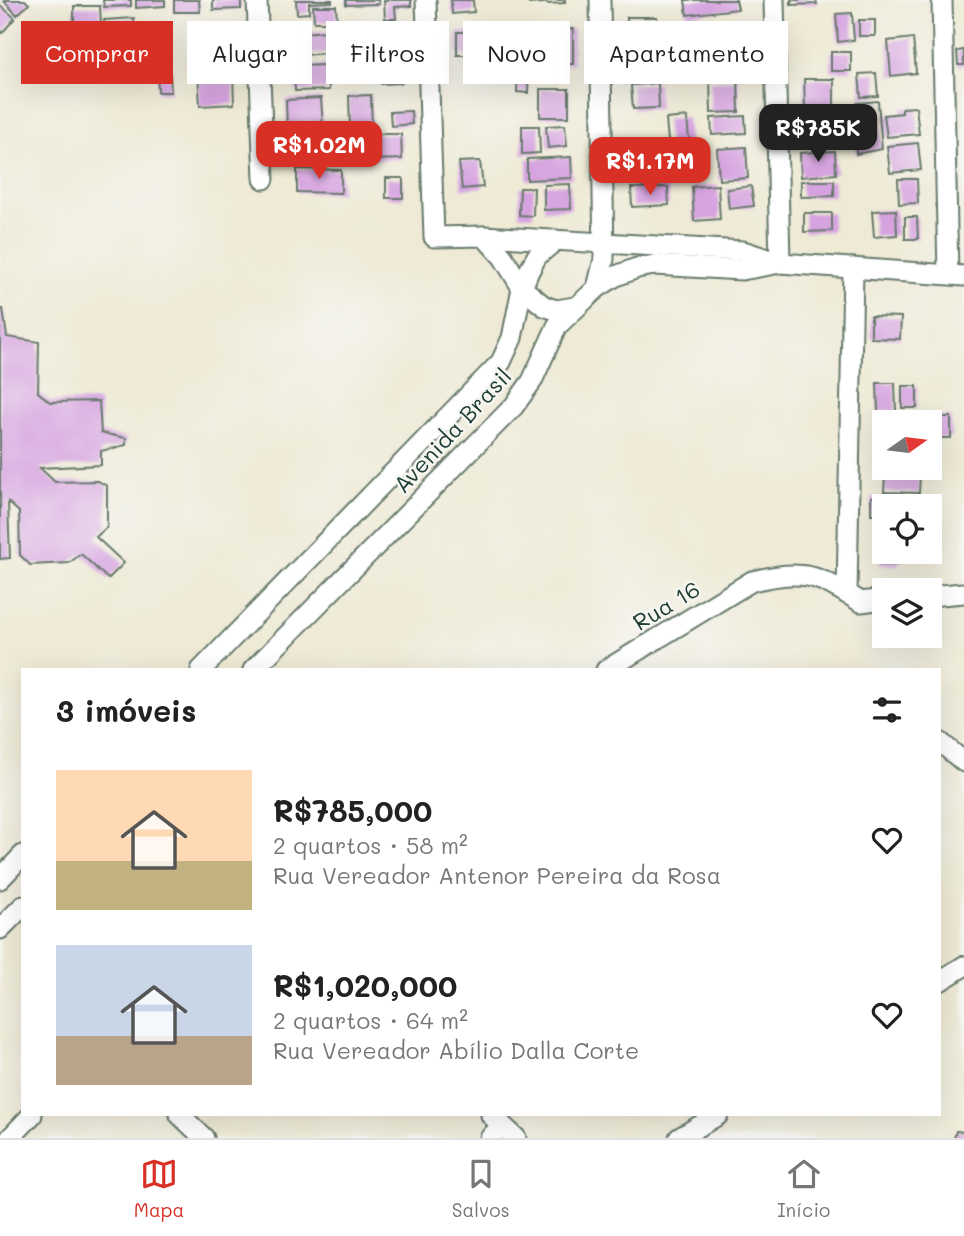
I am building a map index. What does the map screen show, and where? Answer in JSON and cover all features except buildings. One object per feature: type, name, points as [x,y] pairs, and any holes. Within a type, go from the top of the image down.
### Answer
[{"type":"street","points":[[257,0],[264,179]]},
{"type":"street","name":"Avenida Brasil","points":[[426,0],[434,237],[484,236],[743,251],[780,263],[956,275]]},
{"type":"street","points":[[597,288],[604,259],[600,0]]},
{"type":"street","points":[[774,0],[780,263]]},
{"type":"street","points":[[942,0],[956,275]]},
{"type":"street","points":[[484,236],[503,257],[522,288],[544,306],[556,310],[575,307]]},
{"type":"street","name":"Avenida Brasil","points":[[205,668],[501,362],[512,338],[522,288],[537,256],[556,240]]},
{"type":"street","name":"Avenida Brasil","points":[[255,668],[514,406],[532,381],[557,326],[597,288],[616,275],[655,265],[741,270],[780,263]]},
{"type":"street","points":[[853,268],[847,594],[860,602],[872,600]]},
{"type":"street","name":"Rua 16","points":[[609,668],[751,581],[779,575],[806,574],[836,586],[847,594]]},
{"type":"street","points":[[942,595],[964,593]]},
{"type":"street","points":[[941,743],[964,762]]},
{"type":"street","points":[[0,879],[21,857]]},
{"type":"street","points":[[0,929],[21,908]]},
{"type":"street","points":[[941,980],[964,967]]},
{"type":"street","points":[[10,1138],[32,1116]]},
{"type":"street","points":[[181,1116],[204,1138]]},
{"type":"street","points":[[679,1138],[716,1116]]}]
